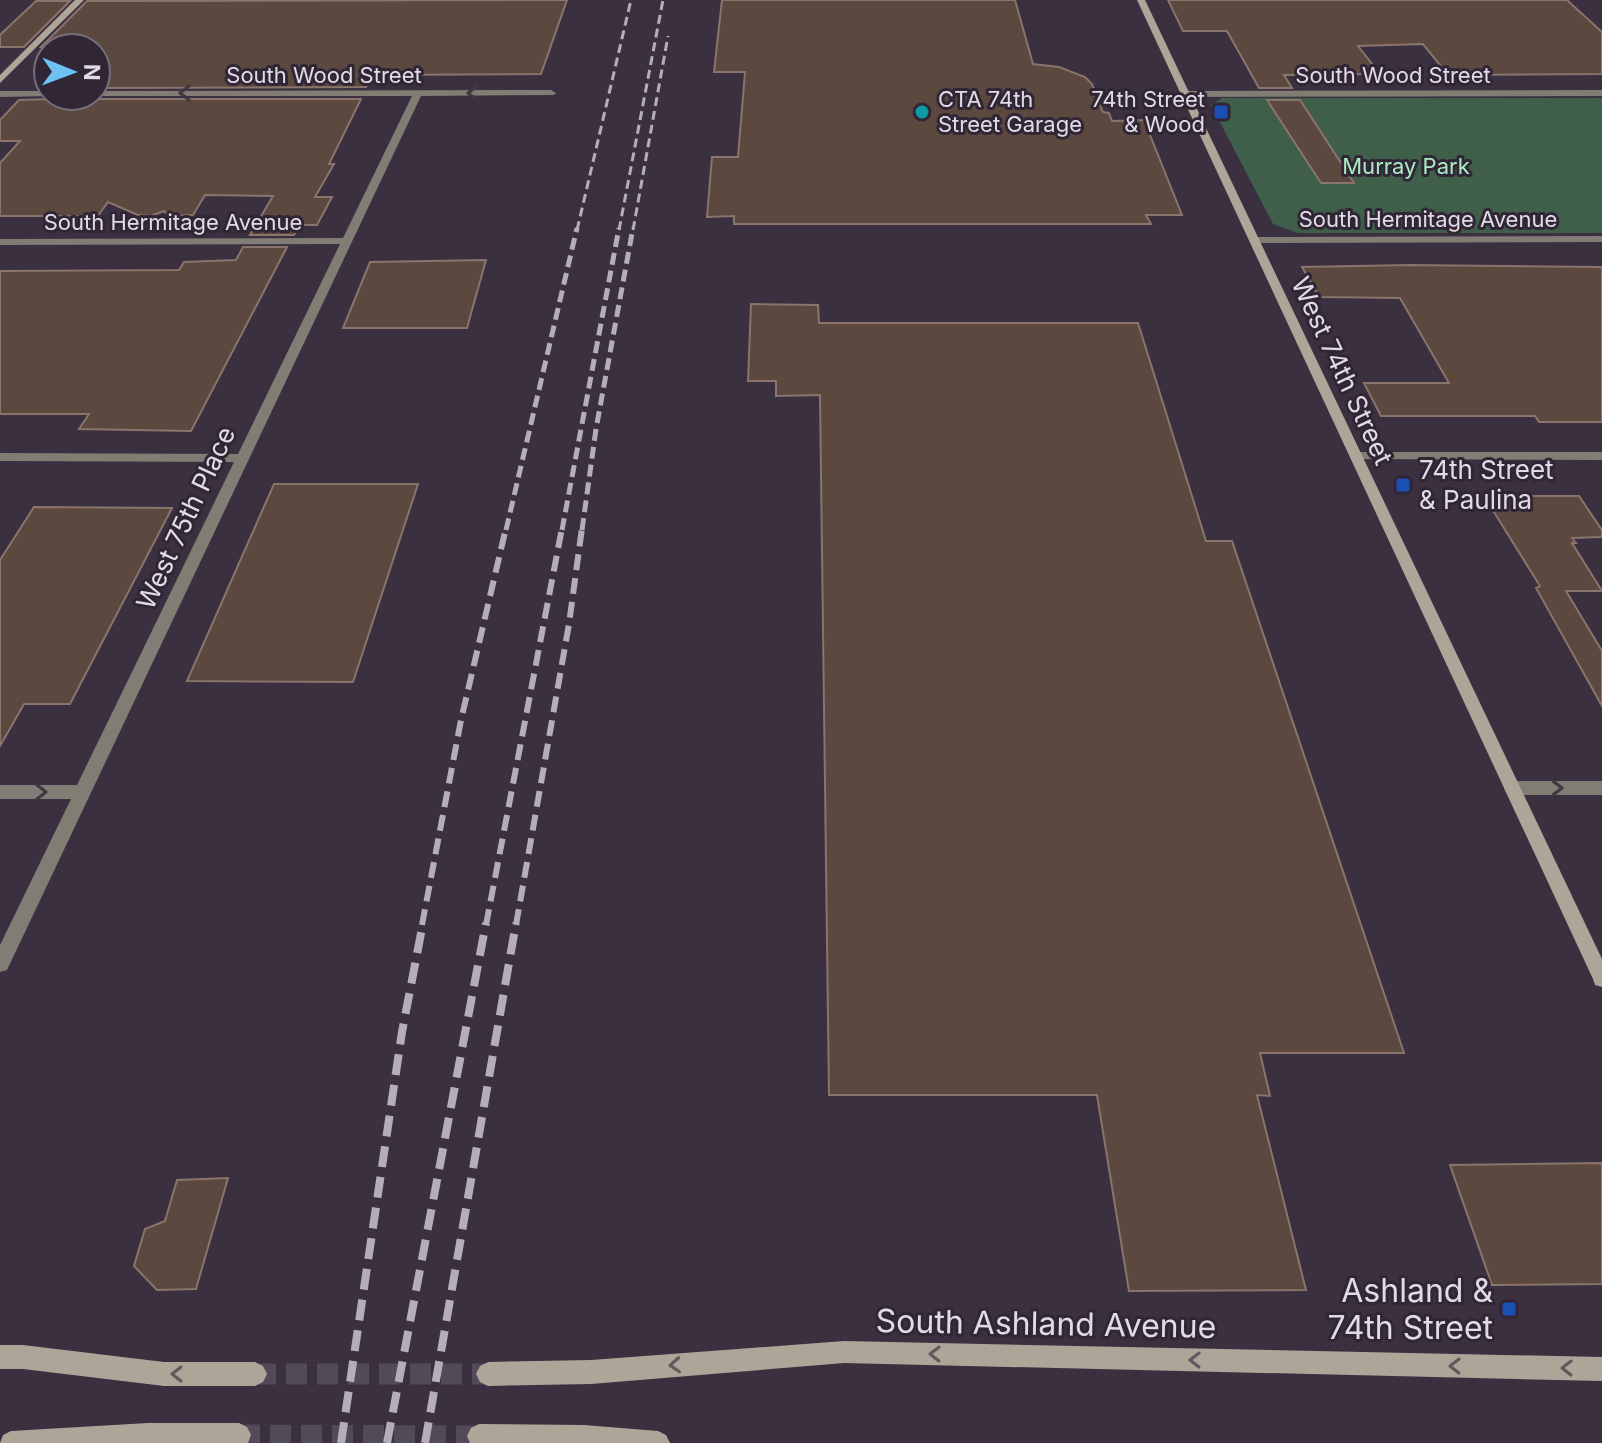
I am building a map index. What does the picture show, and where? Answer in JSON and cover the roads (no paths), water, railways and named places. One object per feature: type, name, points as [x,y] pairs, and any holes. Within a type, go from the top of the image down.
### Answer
[{"type":"street","points":[[0,80],[80,0]]},
{"type":"street","name":"West 74th Street","points":[[1141,0],[1602,979]]},
{"type":"street","name":"West 75th Place","points":[[0,964],[418,93]]},
{"type":"street","name":"South Wood Street","points":[[112,94],[551,93]]},
{"type":"street","name":"South Wood Street","points":[[1185,94],[1602,93]]},
{"type":"street","points":[[0,94],[32,94]]},
{"type":"street","name":"South Hermitage Avenue","points":[[1254,240],[1602,239]]},
{"type":"street","name":"South Hermitage Avenue","points":[[0,242],[347,241]]},
{"type":"street","points":[[1356,456],[1602,456]]},
{"type":"street","points":[[0,457],[241,458]]},
{"type":"street","points":[[1512,788],[1602,788]]},
{"type":"street","points":[[0,792],[82,792]]},
{"type":"street","name":"South Ashland Avenue","points":[[488,1374],[591,1372],[844,1352],[1602,1369]]},
{"type":"street","points":[[0,1357],[164,1374],[255,1374]]},
{"type":"street","points":[[11,1443],[148,1435],[239,1435]]},
{"type":"street","points":[[479,1436],[584,1437],[658,1443]]},
{"type":"tunnel","points":[[255,1374],[488,1374]]},
{"type":"tunnel","points":[[239,1435],[479,1436]]},
{"type":"railway","points":[[577,230],[631,0]]},
{"type":"railway","points":[[619,230],[663,0]]},
{"type":"railway","points":[[633,230],[668,36]]},
{"type":"railway","points":[[506,530],[577,228]]},
{"type":"railway","points":[[562,530],[619,228]]},
{"type":"railway","points":[[582,530],[596,429],[633,228]]},
{"type":"railway","points":[[422,925],[461,720],[506,528]]},
{"type":"railway","points":[[486,925],[562,528]]},
{"type":"railway","points":[[516,925],[569,624],[582,528]]},
{"type":"railway","points":[[341,1443],[402,1032],[423,923]]},
{"type":"railway","points":[[387,1443],[486,923]]},
{"type":"railway","points":[[425,1443],[516,923]]},
{"type":"place","name":"CTA 74th Street Garage","points":[[922,112]]},
{"type":"place","name":"74th Street & Wood","points":[[1221,112]]},
{"type":"place","name":"74th Street & Paulina","points":[[1403,485]]},
{"type":"place","name":"Ashland & 74th Street","points":[[1509,1309]]},
{"type":"park label","name":"Murray Park","points":[[1406,166]]}]
